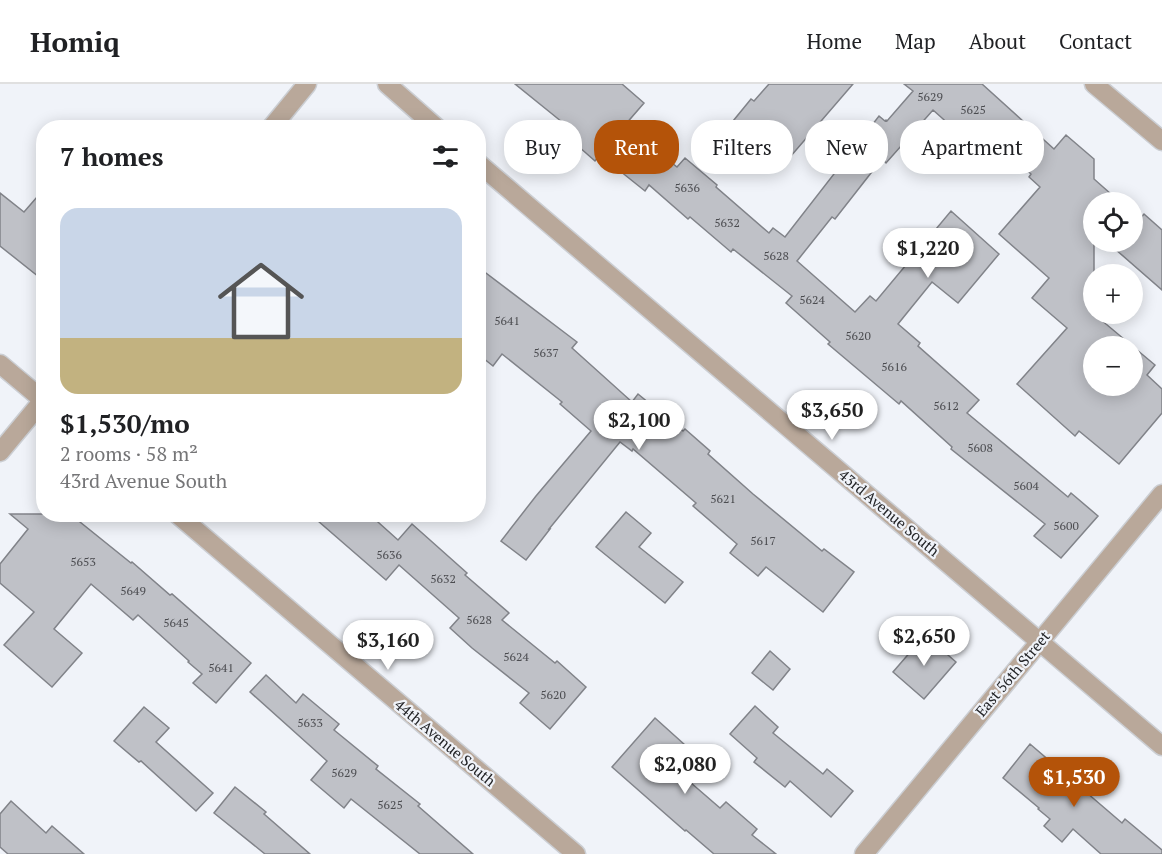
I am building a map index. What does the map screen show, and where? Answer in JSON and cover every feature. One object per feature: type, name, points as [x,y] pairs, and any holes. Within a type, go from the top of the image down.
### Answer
[{"type":"street","points":[[278,120],[308,84]]},
{"type":"street","points":[[387,84],[429,120]]},
{"type":"street","points":[[1094,84],[1162,141]]},
{"type":"street","name":"43rd Avenue South","points":[[486,169],[1162,746]]},
{"type":"street","points":[[0,364],[36,394]]},
{"type":"street","points":[[0,452],[36,408]]},
{"type":"street","name":"East 56th Street","points":[[864,854],[1162,494]]},
{"type":"street","name":"44th Avenue South","points":[[186,522],[576,854]]},
{"type":"building","points":[[515,84],[622,84],[644,103],[629,120],[594,120],[594,160],[582,150],[582,120],[560,120]]},
{"type":"building","points":[[769,84],[853,84],[822,120],[805,120],[805,140],[793,154],[793,120],[734,120],[751,99],[754,101]]},
{"type":"building","points":[[904,84],[982,84],[1022,120],[944,120],[933,110],[924,120],[900,120],[900,147],[888,161],[888,120],[913,91]]},
{"type":"building","points":[[1066,135],[1094,159],[1094,179],[1109,192],[1083,192],[1083,252],[1094,252],[1094,264],[1083,264],[1083,324],[1106,324],[1120,336],[1083,336],[1083,396],[1143,396],[1143,355],[1155,365],[1147,375],[1162,389],[1162,413],[1119,464],[1079,431],[1075,436],[1017,384],[1067,328],[1032,298],[1049,278],[999,234],[1040,187],[1029,177],[1031,174],[1044,174],[1044,140],[1054,149]]},
{"type":"building","points":[[685,158],[691,163],[691,174],[704,174],[769,233],[773,228],[785,237],[834,174],[870,174],[835,219],[832,217],[797,261],[855,312],[870,296],[876,301],[951,211],[999,254],[958,303],[932,282],[898,324],[920,343],[918,346],[979,400],[967,413],[1068,497],[1071,493],[1098,516],[1061,558],[1034,536],[1045,524],[951,449],[952,447],[901,401],[899,404],[828,344],[830,342],[786,303],[792,296],[733,249],[731,252],[690,217],[688,219],[649,185],[645,191],[624,174],[679,174],[679,165]]},
{"type":"building","points":[[0,193],[24,212],[36,198],[36,275],[0,246]]},
{"type":"building","points":[[1144,214],[1162,230],[1162,290],[1143,273],[1143,264],[1132,264],[1118,252],[1143,252]]},
{"type":"building","points":[[486,273],[577,342],[572,348],[632,402],[638,394],[683,431],[685,429],[710,451],[708,454],[753,494],[822,551],[824,549],[854,572],[823,612],[766,567],[758,576],[730,553],[737,544],[693,506],[696,503],[633,449],[632,451],[620,442],[526,560],[501,541],[591,431],[560,404],[562,402],[502,354],[493,366],[486,360]]},
{"type":"building","points":[[626,512],[651,533],[639,547],[683,582],[665,603],[596,547]]},
{"type":"building","points":[[10,514],[36,514],[36,522],[80,522],[170,595],[172,594],[251,663],[216,703],[193,683],[202,674],[189,661],[138,615],[133,620],[91,584],[54,629],[82,653],[52,687],[4,645],[34,612],[0,583],[0,564],[28,529]]},
{"type":"building","points":[[319,522],[378,522],[398,540],[412,524],[509,613],[502,620],[555,663],[557,661],[586,687],[550,729],[520,703],[529,693],[450,628],[459,618],[399,565],[386,580]]},
{"type":"building","points":[[925,635],[956,662],[924,699],[893,672]]},
{"type":"building","points":[[770,651],[790,669],[773,690],[752,673]]},
{"type":"building","points":[[266,675],[296,703],[303,694],[339,724],[334,730],[378,766],[376,769],[420,804],[418,806],[473,854],[420,854],[351,799],[344,808],[311,780],[327,761],[250,692]]},
{"type":"building","points":[[755,706],[778,727],[773,733],[823,774],[827,769],[853,791],[831,817],[790,781],[785,787],[754,762],[757,758],[730,734]]},
{"type":"building","points":[[144,707],[169,728],[156,742],[213,793],[196,811],[141,761],[139,762],[114,741]]},
{"type":"building","points":[[655,718],[685,745],[668,763],[720,808],[726,802],[757,829],[752,835],[776,854],[714,854],[612,767]]},
{"type":"building","points":[[1030,744],[1122,823],[1125,819],[1162,850],[1162,854],[1101,854],[1073,829],[1062,842],[1044,826],[1050,819],[1003,778]]},
{"type":"building","points":[[235,787],[266,812],[264,814],[310,854],[265,854],[214,813]]},
{"type":"building","points":[[11,801],[46,833],[52,826],[84,854],[8,854],[0,847],[0,814]]}]
